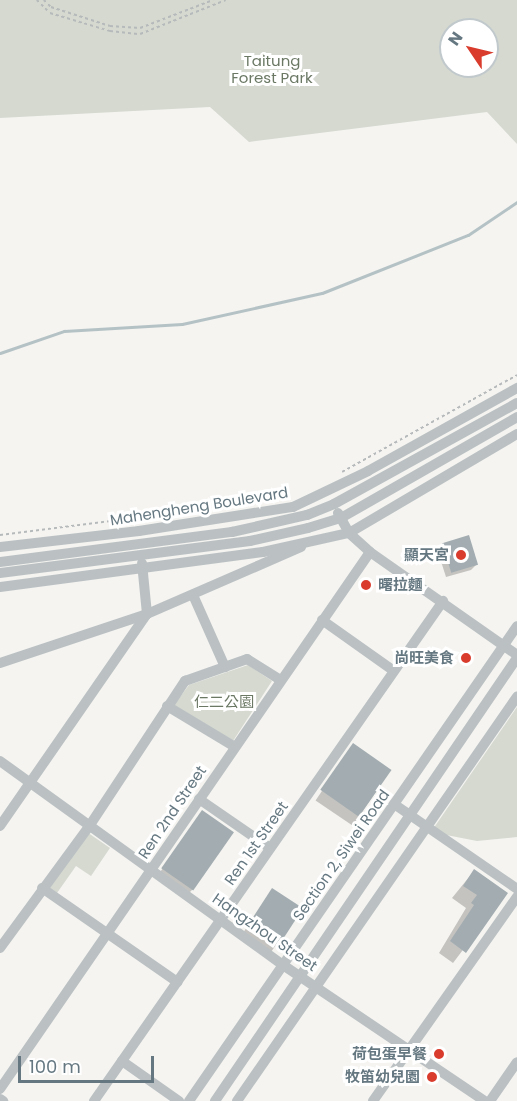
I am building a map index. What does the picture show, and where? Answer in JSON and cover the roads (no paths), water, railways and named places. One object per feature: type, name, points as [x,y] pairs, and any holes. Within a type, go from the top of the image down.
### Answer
[{"type":"street","name":"Mahengheng Boulevard","points":[[0,573],[293,507],[331,491],[517,388]]},
{"type":"street","name":"Mahengheng Boulevard","points":[[0,562],[232,532],[307,515],[334,504],[517,402]]},
{"type":"street","name":"Mahengheng Boulevard","points":[[0,547],[250,541],[341,518],[517,417]]},
{"type":"street","points":[[0,587],[263,552],[349,532],[517,434]]},
{"type":"street","points":[[428,438],[435,448]]},
{"type":"street","points":[[443,460],[451,473]]},
{"type":"street","points":[[215,1101],[302,977],[517,656],[504,644],[370,552],[349,532],[334,504],[331,491]]},
{"type":"street","points":[[0,663],[147,614],[321,538]]},
{"type":"street","points":[[0,826],[147,614],[140,543]]},
{"type":"street","name":"Ren 2nd Street","points":[[0,1089],[370,552]]},
{"type":"street","points":[[194,595],[225,667]]},
{"type":"street","name":"Ren 1st Street","points":[[94,1101],[443,601]]},
{"type":"street","points":[[322,620],[394,671]]},
{"type":"street","name":"Section 2, Siwei Road","points":[[189,1101],[517,626]]},
{"type":"street","points":[[0,948],[90,825],[185,681],[247,659],[281,680]]},
{"type":"street","points":[[237,1101],[517,697]]},
{"type":"street","points":[[167,706],[235,747]]},
{"type":"street","name":"Hangzhou Street","points":[[0,761],[283,965],[485,1101]]},
{"type":"street","points":[[199,799],[270,848]]},
{"type":"street","points":[[394,804],[517,890]]},
{"type":"street","points":[[42,888],[177,982]]},
{"type":"street","points":[[373,1101],[517,897]]},
{"type":"street","points":[[122,1061],[179,1101]]},
{"type":"street","points":[[490,1101],[517,1062]]},
{"type":"waterway","points":[[0,353],[64,331],[182,324],[322,293],[468,235],[517,202]]},
{"type":"place","name":"顯天宮","points":[[461,555]]},
{"type":"place","name":"曙拉麵","points":[[366,585]]},
{"type":"place","name":"尚旺美食","points":[[466,658]]},
{"type":"place","name":"荷包蛋早餐","points":[[439,1054]]},
{"type":"place","name":"牧笛幼兒園","points":[[432,1077]]},
{"type":"park label","name":"Taitung Forest Park","points":[[272,68]]},
{"type":"park label","name":"仁二公園","points":[[224,702]]}]
